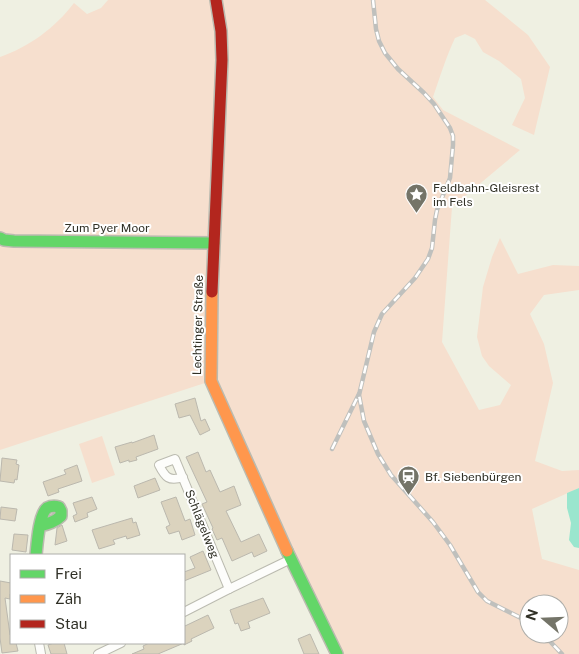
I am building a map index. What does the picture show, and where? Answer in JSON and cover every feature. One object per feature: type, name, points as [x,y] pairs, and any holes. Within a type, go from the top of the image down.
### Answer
[{"type":"street","name":"Lechtinger Straße","points":[[216,0],[222,60],[214,243],[211,380],[291,559],[337,654]]},
{"type":"street","name":"Zum Pyer Moor","points":[[0,238],[14,242],[214,243]]},
{"type":"street","name":"Schlägelweg","points":[[183,477],[175,480],[167,478],[159,465],[175,459],[183,477],[228,589]]},
{"type":"street","points":[[36,554],[40,526]]},
{"type":"street","points":[[185,611],[291,559]]},
{"type":"street","points":[[98,654],[120,644]]},
{"type":"shaded area","points":[[108,0],[485,0],[528,35],[550,67],[534,135],[512,125],[525,98],[521,79],[499,61],[483,52],[475,39],[465,34],[455,38],[433,97],[443,110],[520,150],[452,207],[442,342],[479,410],[500,405],[511,385],[489,366],[482,356],[477,337],[483,287],[500,238],[518,274],[553,265],[579,266],[579,290],[544,295],[530,314],[544,344],[553,383],[535,461],[562,471],[579,470],[579,488],[532,509],[542,559],[579,570],[579,654],[337,654],[211,381],[0,450],[0,57],[21,48],[41,36],[74,3],[87,14],[101,8]]},
{"type":"shaded area","points":[[102,436],[115,475],[92,483],[79,444]]},
{"type":"water","points":[[579,488],[579,548],[574,547],[569,540],[571,523],[567,508],[567,493]]},
{"type":"building","points":[[195,398],[201,421],[205,419],[210,430],[200,435],[190,415],[179,418],[175,404]]},
{"type":"building","points":[[154,435],[158,449],[136,457],[137,460],[120,463],[115,447]]},
{"type":"building","points":[[198,452],[206,472],[210,470],[220,492],[234,486],[241,505],[226,511],[241,542],[259,534],[267,551],[254,557],[252,552],[232,561],[222,538],[217,540],[202,504],[207,502],[186,457]]},
{"type":"building","points":[[2,458],[17,460],[16,464],[19,465],[17,480],[15,479],[14,483],[0,481]]},
{"type":"building","points":[[77,465],[82,481],[58,489],[59,492],[48,496],[43,482],[66,474],[64,470]]},
{"type":"building","points":[[155,478],[160,490],[138,498],[134,486]]},
{"type":"building","points":[[92,497],[97,509],[87,513],[88,517],[75,522],[73,516],[77,514],[73,503]]},
{"type":"building","points":[[176,497],[185,521],[190,519],[195,535],[182,540],[179,531],[169,534],[166,527],[170,525],[161,502]]},
{"type":"building","points":[[1,507],[17,509],[15,521],[0,519]]},
{"type":"building","points":[[132,518],[133,523],[136,522],[140,535],[127,539],[126,536],[113,540],[115,544],[99,549],[92,530]]},
{"type":"building","points":[[62,525],[67,541],[55,545],[57,528]]},
{"type":"building","points":[[14,534],[28,535],[26,552],[12,550]]},
{"type":"building","points":[[203,551],[211,570],[185,581],[185,572],[195,568],[190,557]]},
{"type":"building","points":[[0,581],[10,583],[10,599],[5,598],[10,644],[16,644],[18,651],[2,653],[0,638]]},
{"type":"building","points":[[263,598],[270,613],[248,622],[250,628],[241,631],[238,623],[235,624],[230,610]]},
{"type":"building","points":[[208,615],[214,628],[191,639],[192,641],[184,645],[185,626]]},
{"type":"building","points":[[310,634],[319,654],[304,654],[298,639]]},
{"type":"building","points":[[64,644],[67,654],[51,654],[48,645]]},
{"type":"building","points":[[147,644],[182,644],[158,654],[132,654],[144,649],[143,646]]},
{"type":"railway","points":[[373,0],[376,29],[385,53],[398,69],[434,104],[450,128],[453,136],[453,145],[450,178],[437,210],[432,248],[428,259],[415,278],[382,314],[374,332],[359,395],[364,421],[378,454],[391,475],[433,522],[450,545],[478,592],[487,601],[519,617]]},
{"type":"railway","points":[[332,449],[359,394]]},
{"type":"railway","points":[[552,644],[562,654]]},
{"type":"traffic: fast","points":[[0,238],[14,241],[214,243]]},
{"type":"traffic: fast","points":[[36,554],[39,530],[42,516],[44,511],[50,507],[59,507],[61,516],[49,524],[40,526]]},
{"type":"traffic: fast","points":[[287,551],[337,654]]},
{"type":"traffic: slow","points":[[212,292],[211,381],[287,551]]},
{"type":"traffic: jam","points":[[212,292],[222,60],[221,31],[216,0]]},
{"type":"place","name":"Feldbahn-Gleisrest im Fels","points":[[417,214]]},
{"type":"place","name":"Bf. Siebenbürgen","points":[[409,496]]}]
